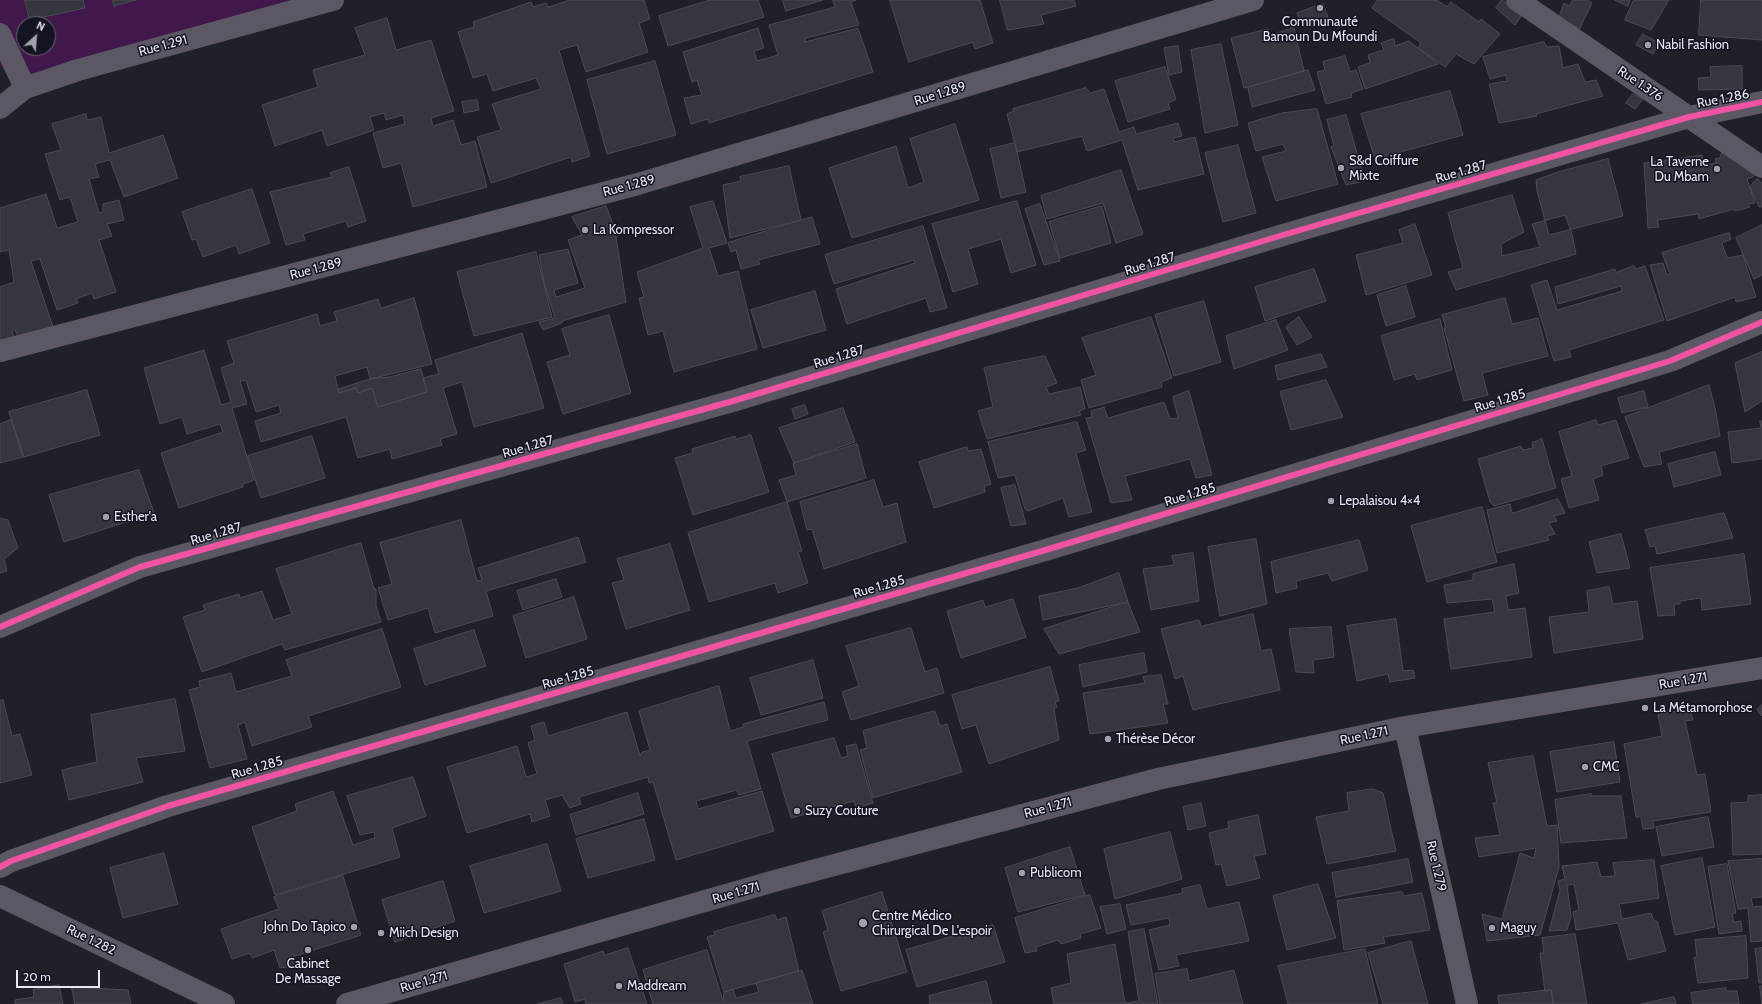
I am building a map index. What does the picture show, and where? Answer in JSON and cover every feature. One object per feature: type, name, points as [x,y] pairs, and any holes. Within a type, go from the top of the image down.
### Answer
[{"type":"street","name":"Rue 1.291","points":[[0,108],[25,88],[78,70],[333,0]]},
{"type":"street","name":"Rue 1.289","points":[[0,351],[638,184],[1253,0]]},
{"type":"street","name":"Rue 1.376","points":[[1517,0],[1762,167]]},
{"type":"street","points":[[0,34],[25,88]]},
{"type":"street","name":"Rue 1.286","points":[[1689,117],[1762,102]]},
{"type":"street","name":"Rue 1.287","points":[[0,627],[140,567],[733,401],[1291,233],[1689,117]]},
{"type":"street","name":"Rue 1.285","points":[[0,866],[168,806],[1056,546],[1670,361],[1762,322]]},
{"type":"street","name":"Rue 1.271","points":[[347,1004],[778,880],[1158,779],[1405,727],[1762,668]]},
{"type":"street","name":"Rue 1.279","points":[[1405,727],[1467,1004]]},
{"type":"street","name":"Rue 1.282","points":[[0,896],[224,1004]]},
{"type":"shaded area","points":[[0,0],[301,0],[25,79],[0,66]]},
{"type":"building","points":[[25,0],[83,0],[85,8],[48,16],[29,16]]},
{"type":"building","points":[[113,0],[136,0],[114,6]]},
{"type":"building","points":[[570,0],[644,0],[650,19],[639,23],[648,52],[586,72],[577,45],[559,50],[590,156],[572,162],[571,157],[491,183],[477,137],[501,130],[492,104],[541,89],[536,78],[493,91],[487,74],[473,78],[458,32],[474,27],[473,22],[531,2],[533,7],[546,3],[548,7]]},
{"type":"building","points":[[710,0],[758,0],[764,17],[668,46],[659,16]]},
{"type":"building","points":[[783,0],[823,0],[786,11]]},
{"type":"building","points":[[833,0],[856,0],[851,2],[859,25],[806,38],[805,42],[858,28],[873,72],[709,123],[708,119],[691,124],[684,98],[702,95],[697,80],[692,82],[683,52],[758,28],[764,48],[754,51],[757,61],[778,55],[769,25],[835,7]]},
{"type":"building","points":[[890,0],[980,0],[993,43],[975,49],[973,42],[909,62]]},
{"type":"building","points":[[1000,0],[1074,0],[1076,6],[1041,15],[1044,24],[1008,30]]},
{"type":"building","points":[[1378,0],[1437,0],[1447,7],[1451,2],[1479,22],[1481,19],[1500,34],[1474,64],[1456,54],[1445,67],[1418,48],[1421,43],[1372,8]]},
{"type":"building","points":[[1502,0],[1522,15],[1515,25],[1496,8]]},
{"type":"building","points":[[1573,0],[1587,0],[1592,3],[1579,30],[1559,17],[1564,3],[1569,6]]},
{"type":"building","points":[[1615,0],[1630,0],[1628,6]]},
{"type":"building","points":[[1634,0],[1669,0],[1651,30],[1625,20]]},
{"type":"building","points":[[1701,0],[1762,0],[1762,40],[1699,35]]},
{"type":"building","points":[[1323,4],[1328,17],[1321,19],[1323,25],[1303,27],[1297,13]]},
{"type":"building","points":[[387,18],[396,50],[431,40],[454,111],[431,118],[433,126],[453,120],[461,145],[475,141],[487,187],[413,207],[401,163],[383,168],[373,133],[405,124],[403,115],[386,120],[384,113],[370,117],[374,130],[327,146],[322,130],[275,146],[262,105],[318,87],[313,70],[365,55],[355,28]]},
{"type":"building","points":[[1294,28],[1304,71],[1244,88],[1231,38],[1268,29],[1269,35]]},
{"type":"building","points":[[1643,34],[1659,43],[1653,54],[1636,45]]},
{"type":"building","points":[[1394,39],[1395,46],[1409,41],[1438,64],[1365,89],[1358,67],[1370,63],[1368,55],[1384,50],[1381,43]]},
{"type":"building","points":[[1544,42],[1547,47],[1559,46],[1563,68],[1578,64],[1585,82],[1596,80],[1603,96],[1536,114],[1537,116],[1499,123],[1489,84],[1507,81],[1506,75],[1490,79],[1483,57]]},
{"type":"building","points":[[1221,44],[1238,125],[1205,133],[1191,50]]},
{"type":"building","points":[[1178,46],[1182,72],[1169,75],[1164,48]]},
{"type":"building","points":[[1345,56],[1350,72],[1356,70],[1363,89],[1351,93],[1352,97],[1326,104],[1317,72],[1325,70],[1323,62]]},
{"type":"building","points":[[655,61],[676,135],[607,154],[587,80]]},
{"type":"building","points":[[1742,66],[1742,89],[1699,90],[1698,78],[1711,77],[1710,67]]},
{"type":"building","points":[[1165,67],[1176,99],[1168,103],[1170,109],[1128,122],[1115,81]]},
{"type":"building","points":[[1308,70],[1315,90],[1252,107],[1248,88]]},
{"type":"building","points":[[1086,88],[1090,93],[1104,89],[1119,132],[1134,127],[1136,134],[1178,123],[1182,136],[1173,138],[1174,142],[1195,137],[1204,174],[1138,190],[1122,140],[1087,151],[1082,136],[1017,152],[1007,114],[1014,111],[1013,109]]},
{"type":"building","points":[[1450,91],[1463,135],[1375,159],[1361,114]]},
{"type":"building","points":[[1633,94],[1643,99],[1635,109],[1626,103]]},
{"type":"building","points":[[477,100],[479,110],[464,113],[462,102]]},
{"type":"building","points":[[1317,109],[1338,184],[1276,201],[1262,157],[1286,151],[1283,144],[1256,151],[1248,123],[1282,113]]},
{"type":"building","points":[[86,114],[87,120],[101,117],[109,153],[163,135],[178,178],[124,197],[110,160],[95,164],[99,177],[89,179],[99,213],[103,212],[103,204],[119,200],[124,220],[107,224],[112,236],[99,240],[116,292],[94,299],[92,293],[76,299],[78,303],[57,310],[40,259],[31,261],[54,330],[19,340],[15,330],[12,331],[15,341],[0,345],[0,287],[14,282],[9,250],[0,252],[0,208],[46,194],[57,228],[78,222],[70,197],[60,200],[45,154],[61,150],[52,124]]},
{"type":"building","points":[[1346,115],[1365,181],[1346,185],[1331,147],[1334,146],[1327,120]]},
{"type":"building","points":[[955,124],[979,200],[852,238],[829,168],[896,146],[908,188],[924,182],[910,139]]},
{"type":"building","points":[[1015,143],[1026,192],[1001,198],[990,149]]},
{"type":"building","points":[[1238,145],[1256,213],[1223,222],[1205,153]]},
{"type":"building","points":[[1725,145],[1756,172],[1753,177],[1747,179],[1755,203],[1748,204],[1750,207],[1735,211],[1734,209],[1699,219],[1698,214],[1657,220],[1659,227],[1648,228],[1644,163],[1702,155],[1704,165],[1716,163],[1716,158],[1719,159]]},
{"type":"building","points":[[1608,159],[1623,216],[1549,235],[1537,191],[1536,180],[1558,172]]},
{"type":"building","points":[[789,166],[801,220],[730,238],[723,185],[741,181],[740,177]]},
{"type":"building","points":[[349,167],[366,221],[348,227],[346,221],[303,234],[305,240],[286,245],[270,192],[332,177],[330,173]]},
{"type":"building","points":[[1121,170],[1143,234],[1116,243],[1103,203],[1047,219],[1041,196]]},
{"type":"building","points":[[1757,179],[1762,183],[1762,207],[1759,207],[1750,187]]},
{"type":"building","points":[[252,189],[270,243],[239,254],[236,245],[203,257],[196,239],[192,240],[182,212]]},
{"type":"building","points":[[1512,195],[1524,232],[1501,244],[1502,256],[1540,247],[1532,224],[1565,215],[1572,234],[1576,254],[1456,290],[1448,272],[1463,268],[1448,213]]},
{"type":"building","points":[[713,201],[727,243],[709,248],[718,276],[738,271],[757,349],[674,372],[663,331],[648,335],[639,298],[644,297],[637,272],[703,248],[690,207]]},
{"type":"building","points":[[1017,201],[1036,265],[1011,273],[1001,239],[968,249],[978,284],[953,292],[932,224]]},
{"type":"building","points":[[1040,204],[1060,261],[1044,265],[1025,209]]},
{"type":"building","points":[[606,206],[615,230],[626,302],[562,321],[562,323],[543,330],[539,322],[555,318],[545,286],[539,255],[568,249],[578,283],[554,290],[556,297],[585,288],[568,240],[582,235],[572,217]]},
{"type":"building","points":[[1102,206],[1111,243],[1060,258],[1049,222]]},
{"type":"building","points":[[812,217],[820,244],[758,260],[760,264],[741,269],[736,250],[731,252],[728,243]]},
{"type":"building","points":[[1415,224],[1432,275],[1366,295],[1356,255],[1403,243],[1399,230]]},
{"type":"building","points":[[1762,225],[1762,275],[1754,279],[1736,238]]},
{"type":"building","points":[[923,226],[947,308],[930,312],[926,298],[847,324],[836,289],[915,263],[914,260],[834,284],[825,255]]},
{"type":"building","points":[[1729,233],[1731,239],[1722,243],[1727,258],[1743,255],[1756,297],[1736,302],[1735,297],[1667,321],[1650,265],[1663,263],[1667,275],[1670,274],[1662,253]]},
{"type":"building","points":[[536,252],[552,317],[474,336],[457,272]]},
{"type":"building","points":[[1634,266],[1636,269],[1645,266],[1664,320],[1569,350],[1571,357],[1554,361],[1531,285],[1547,280],[1557,310],[1622,291],[1621,286],[1558,304],[1555,287],[1615,269],[1616,272]]},
{"type":"building","points":[[1314,269],[1326,301],[1265,321],[1255,287]]},
{"type":"building","points":[[1406,286],[1415,317],[1386,326],[1377,295]]},
{"type":"building","points":[[815,291],[826,330],[763,348],[751,310]]},
{"type":"building","points":[[414,298],[432,364],[370,379],[367,367],[335,376],[339,393],[356,388],[358,393],[372,388],[378,407],[427,392],[423,378],[439,374],[435,360],[522,333],[544,408],[474,427],[462,382],[443,388],[457,434],[440,439],[442,445],[392,459],[390,449],[358,458],[346,417],[261,442],[255,421],[281,413],[279,405],[256,412],[246,380],[240,381],[247,404],[232,408],[254,480],[243,484],[243,487],[179,508],[161,453],[223,432],[220,424],[187,434],[182,417],[160,424],[144,368],[204,350],[221,405],[231,402],[221,368],[234,363],[227,341],[317,314],[320,326],[337,321],[334,312],[378,299],[381,308]]},
{"type":"building","points":[[1505,298],[1512,324],[1538,318],[1548,356],[1482,373],[1488,395],[1464,401],[1444,328],[1446,328],[1442,315]]},
{"type":"building","points":[[1204,301],[1221,362],[1174,376],[1155,315]]},
{"type":"building","points":[[609,315],[631,393],[563,414],[547,362],[570,355],[562,329]]},
{"type":"building","points":[[1151,317],[1172,378],[1161,382],[1162,387],[1089,408],[1081,380],[1096,375],[1082,338]]},
{"type":"building","points":[[1299,317],[1312,337],[1297,345],[1286,327]]},
{"type":"building","points":[[1440,319],[1452,370],[1417,380],[1415,374],[1394,380],[1381,336]]},
{"type":"building","points":[[1276,320],[1288,350],[1234,369],[1226,336]]},
{"type":"building","points":[[1762,352],[1762,401],[1745,412],[1735,363]]},
{"type":"building","points":[[1321,354],[1327,367],[1278,380],[1275,366]]},
{"type":"building","points":[[1045,356],[1057,383],[1046,387],[1049,394],[1080,387],[1085,409],[1079,411],[1081,415],[987,439],[978,411],[993,407],[984,368]]},
{"type":"building","points":[[421,369],[427,392],[378,407],[372,388],[358,393],[356,388],[339,393],[338,389],[370,379],[389,377]]},
{"type":"building","points":[[1326,380],[1343,417],[1291,430],[1280,392]]},
{"type":"building","points":[[1709,385],[1720,436],[1659,452],[1662,464],[1644,467],[1625,417]]},
{"type":"building","points":[[87,390],[100,435],[24,457],[9,412]]},
{"type":"building","points":[[1189,391],[1212,475],[1196,478],[1190,459],[1125,476],[1132,500],[1111,503],[1086,418],[1092,417],[1091,411],[1104,407],[1108,418],[1164,402],[1170,419],[1178,418],[1173,397]]},
{"type":"building","points":[[1644,391],[1648,407],[1622,413],[1618,398]]},
{"type":"building","points":[[805,405],[808,414],[795,419],[792,409]]},
{"type":"building","points":[[843,408],[855,442],[794,463],[779,428]]},
{"type":"building","points":[[11,420],[23,457],[0,463],[0,424]]},
{"type":"building","points":[[1596,420],[1598,425],[1616,420],[1629,458],[1601,466],[1603,475],[1593,479],[1599,500],[1569,508],[1561,479],[1572,476],[1559,432]]},
{"type":"building","points":[[1760,421],[1762,421],[1762,459],[1732,463],[1728,432],[1761,428]]},
{"type":"building","points":[[1077,422],[1086,450],[1076,453],[1092,512],[1069,517],[1063,498],[1028,511],[1025,509],[1015,475],[998,478],[988,442]]},
{"type":"building","points":[[751,435],[769,492],[693,515],[675,458],[693,453],[692,449],[735,436],[736,439]]},
{"type":"building","points":[[312,436],[325,478],[261,498],[248,456]]},
{"type":"building","points":[[1542,439],[1556,488],[1494,506],[1490,502],[1478,459],[1521,446],[1523,450],[1533,448],[1532,443]]},
{"type":"building","points":[[857,444],[866,478],[787,502],[779,480],[796,475],[793,464]]},
{"type":"building","points":[[967,447],[968,451],[981,449],[991,484],[984,486],[985,492],[934,508],[919,462]]},
{"type":"building","points":[[1715,452],[1721,475],[1674,487],[1668,464]]},
{"type":"building","points":[[139,470],[154,513],[64,542],[49,495]]},
{"type":"building","points":[[874,480],[883,507],[897,503],[906,542],[824,569],[812,529],[807,530],[800,502]]},
{"type":"building","points":[[1015,485],[1026,524],[1011,526],[1001,488]]},
{"type":"building","points":[[1558,499],[1565,513],[1554,516],[1557,521],[1549,523],[1555,534],[1547,536],[1549,540],[1497,553],[1487,510],[1510,504],[1512,513]]},
{"type":"building","points":[[787,502],[802,551],[798,552],[808,583],[778,593],[775,583],[709,602],[688,533]]},
{"type":"building","points":[[1482,507],[1497,562],[1427,582],[1411,526]]},
{"type":"building","points":[[1724,513],[1733,538],[1657,554],[1655,546],[1650,547],[1645,530]]},
{"type":"building","points":[[0,518],[8,520],[18,548],[4,559],[7,571],[0,573]]},
{"type":"building","points":[[461,520],[477,581],[482,580],[478,568],[578,537],[586,562],[486,591],[493,616],[435,633],[428,608],[388,620],[378,588],[392,584],[380,543]]},
{"type":"building","points":[[1621,534],[1630,568],[1597,573],[1589,542]]},
{"type":"building","points":[[1256,539],[1267,604],[1220,616],[1208,547]]},
{"type":"building","points":[[1359,540],[1368,570],[1332,581],[1328,573],[1296,581],[1297,588],[1276,593],[1271,562]]},
{"type":"building","points":[[361,543],[374,589],[376,589],[376,606],[381,622],[285,650],[282,644],[202,672],[183,617],[205,610],[203,605],[239,594],[240,598],[262,591],[273,620],[292,614],[276,569]]},
{"type":"building","points":[[670,544],[690,610],[626,629],[612,583],[624,580],[617,559]]},
{"type":"building","points":[[1193,553],[1199,601],[1151,610],[1143,569],[1174,565],[1172,556]]},
{"type":"building","points":[[1744,554],[1751,604],[1702,610],[1701,598],[1680,601],[1680,604],[1674,604],[1675,615],[1658,616],[1650,568]]},
{"type":"building","points":[[1514,564],[1519,593],[1506,596],[1508,610],[1525,608],[1532,657],[1451,669],[1444,619],[1495,612],[1492,599],[1447,603],[1444,585],[1473,580],[1473,574]]},
{"type":"building","points":[[1119,573],[1128,602],[1043,620],[1039,596],[1078,588]]},
{"type":"building","points":[[556,579],[562,597],[523,610],[517,591]]},
{"type":"building","points":[[1609,587],[1613,604],[1637,601],[1643,639],[1554,653],[1549,617],[1589,612],[1587,591]]},
{"type":"building","points":[[574,597],[587,639],[526,658],[513,616]]},
{"type":"building","points":[[1013,599],[1026,637],[961,658],[947,611],[983,600],[985,607]]},
{"type":"building","points":[[1128,602],[1140,632],[1059,654],[1044,629]]},
{"type":"building","points":[[1253,614],[1261,651],[1271,649],[1280,690],[1193,710],[1183,676],[1175,679],[1161,629],[1199,620],[1201,626]]},
{"type":"building","points":[[1396,619],[1403,671],[1413,670],[1415,678],[1390,682],[1388,674],[1357,681],[1347,626]]},
{"type":"building","points":[[1331,627],[1334,657],[1313,660],[1314,673],[1296,672],[1289,629]]},
{"type":"building","points":[[911,628],[925,672],[937,668],[944,693],[851,720],[842,692],[859,686],[846,646]]},
{"type":"building","points":[[382,629],[401,687],[308,716],[312,727],[252,746],[245,722],[238,725],[247,759],[210,768],[189,690],[200,687],[199,681],[231,673],[236,692],[292,676],[286,660]]},
{"type":"building","points":[[474,630],[486,666],[425,685],[414,649]]},
{"type":"building","points":[[1144,653],[1147,672],[1083,687],[1079,665]]},
{"type":"building","points":[[813,660],[823,698],[761,715],[750,678]]},
{"type":"building","points":[[1050,667],[1059,701],[1055,702],[1057,707],[1054,709],[1059,740],[989,764],[976,725],[962,729],[952,695]]},
{"type":"building","points":[[1161,675],[1168,704],[1163,704],[1168,723],[1090,734],[1083,693],[1145,683],[1143,677]]},
{"type":"building","points":[[719,686],[730,731],[743,727],[743,724],[824,702],[828,720],[747,741],[761,789],[739,795],[737,790],[696,801],[698,809],[762,791],[774,831],[676,860],[653,782],[649,783],[648,777],[579,797],[581,804],[570,808],[562,795],[545,800],[550,816],[532,822],[530,814],[467,833],[447,767],[517,746],[526,777],[537,774],[528,743],[535,740],[531,726],[544,722],[548,736],[627,712],[640,756],[642,752],[650,750],[639,711]]},
{"type":"building","points":[[175,699],[185,751],[136,758],[143,782],[69,800],[62,770],[97,762],[91,715]]},
{"type":"building","points":[[3,700],[12,736],[20,734],[32,775],[0,783],[0,701]]},
{"type":"building","points":[[1762,705],[1762,716],[1757,710]]},
{"type":"building","points":[[1690,709],[1693,720],[1685,721],[1697,775],[1705,774],[1711,812],[1653,821],[1654,828],[1643,829],[1641,817],[1636,817],[1624,744],[1662,736],[1658,715]]},
{"type":"building","points":[[935,711],[940,726],[947,724],[962,772],[873,798],[860,750],[867,748],[863,731]]},
{"type":"building","points":[[834,738],[841,758],[848,756],[846,746],[856,744],[873,803],[856,808],[854,801],[791,818],[772,754]]},
{"type":"building","name":"CMC","points":[[1614,742],[1620,782],[1557,792],[1550,752]]},
{"type":"building","points":[[1533,756],[1547,826],[1557,825],[1559,867],[1540,935],[1487,941],[1482,914],[1502,919],[1520,853],[1534,858],[1536,848],[1479,857],[1475,838],[1500,835],[1493,803],[1497,803],[1488,763]]},
{"type":"building","points":[[413,777],[426,816],[392,828],[400,857],[275,895],[252,827],[297,811],[295,804],[333,791],[353,845],[375,838],[374,832],[360,835],[347,796]]},
{"type":"building","points":[[1373,789],[1383,793],[1396,851],[1327,864],[1316,817],[1349,811],[1347,793]]},
{"type":"building","points":[[638,793],[644,814],[576,835],[570,815]]},
{"type":"building","points":[[1591,794],[1591,796],[1621,796],[1627,838],[1561,843],[1555,800]]},
{"type":"building","points":[[1762,795],[1762,854],[1733,855],[1731,803],[1748,802],[1748,796]]},
{"type":"building","points":[[1201,803],[1206,826],[1188,830],[1183,807]]},
{"type":"building","points":[[1258,815],[1266,854],[1254,856],[1260,878],[1227,886],[1221,864],[1216,865],[1209,833],[1229,828],[1228,822]]},
{"type":"building","points":[[1708,817],[1714,847],[1662,856],[1656,827]]},
{"type":"building","points":[[644,819],[655,860],[588,878],[576,839]]},
{"type":"building","points":[[1170,832],[1182,879],[1115,899],[1104,849]]},
{"type":"building","points":[[547,844],[561,891],[484,913],[470,866]]},
{"type":"building","points":[[1070,847],[1085,895],[1018,912],[1005,868]]},
{"type":"building","points":[[164,853],[178,904],[123,918],[110,868]]},
{"type":"building","points":[[1702,858],[1715,927],[1675,935],[1661,866]]},
{"type":"building","points":[[1408,859],[1413,882],[1336,897],[1332,873]]},
{"type":"building","points":[[1762,859],[1762,897],[1751,898],[1753,907],[1762,906],[1762,941],[1751,942],[1748,908],[1738,909],[1728,861]]},
{"type":"building","points":[[1654,860],[1659,898],[1619,904],[1622,919],[1651,913],[1654,921],[1657,921],[1666,951],[1628,960],[1618,923],[1576,930],[1573,912],[1579,910],[1574,884],[1567,885],[1571,917],[1567,930],[1549,931],[1560,890],[1558,881],[1565,879],[1562,866],[1597,862],[1601,877],[1615,876],[1613,863]]},
{"type":"building","points":[[1727,864],[1736,913],[1732,914],[1734,922],[1741,921],[1742,931],[1719,934],[1708,867]]},
{"type":"building","points":[[343,876],[361,935],[295,956],[293,953],[297,965],[280,968],[274,950],[252,958],[250,953],[232,959],[221,929],[279,909],[274,897]]},
{"type":"building","points":[[443,881],[455,921],[395,942],[382,900]]},
{"type":"building","points":[[1318,884],[1336,938],[1287,950],[1273,896]]},
{"type":"building","points":[[1200,885],[1207,909],[1239,902],[1249,941],[1176,955],[1179,966],[1159,970],[1149,930],[1170,925],[1169,918],[1131,925],[1126,905],[1183,893],[1182,889]]},
{"type":"building","points":[[882,892],[907,972],[841,991],[823,932],[828,930],[822,911]]},
{"type":"building","points":[[1402,892],[1404,896],[1422,893],[1430,930],[1383,937],[1385,943],[1344,950],[1337,901]]},
{"type":"building","points":[[1090,895],[1101,928],[1080,934],[1081,938],[1061,944],[1058,940],[1036,947],[1037,951],[1025,953],[1015,918]]},
{"type":"building","points":[[1120,904],[1126,929],[1107,934],[1100,907]]},
{"type":"building","points":[[775,915],[777,920],[786,917],[799,971],[724,992],[707,937],[715,935],[714,932]]},
{"type":"building","points":[[993,925],[1005,962],[917,987],[906,950]]},
{"type":"building","points":[[1144,929],[1158,1004],[1054,1004],[1051,988],[1071,983],[1067,954],[1115,944],[1125,1003],[1139,1001],[1128,932]]},
{"type":"building","points":[[1575,934],[1587,1004],[1554,1004],[1551,990],[1545,992],[1540,953],[1544,953],[1542,938]]},
{"type":"building","points":[[1746,936],[1748,978],[1698,983],[1694,958],[1697,957],[1695,940]]},
{"type":"building","points":[[1411,941],[1428,1004],[1383,1004],[1368,953]]},
{"type":"building","points":[[628,948],[647,1004],[586,1004],[585,999],[575,1002],[564,964],[603,951],[604,955]]},
{"type":"building","points":[[1762,948],[1762,983],[1759,983],[1755,949]]},
{"type":"building","points":[[1365,949],[1378,1004],[1288,1004],[1278,966]]},
{"type":"building","points":[[707,950],[723,1001],[724,992],[733,989],[736,998],[759,992],[756,983],[802,970],[813,1004],[653,1004],[643,970]]},
{"type":"building","points":[[1187,969],[1189,981],[1234,970],[1243,1004],[1160,1004],[1155,974]]},
{"type":"building","points":[[986,981],[992,1004],[930,1004],[929,996]]},
{"type":"building","points":[[59,985],[63,1004],[15,1004],[15,1000],[34,997],[33,990]]},
{"type":"building","points":[[1760,986],[1762,986],[1762,1004]]},
{"type":"building","points":[[72,987],[128,990],[131,1004],[75,1004]]},
{"type":"building","points":[[1726,988],[1726,991],[1737,991],[1739,1004],[1693,1004],[1691,993]]},
{"type":"building","points":[[1551,990],[1553,1004],[1499,1004],[1498,996]]},
{"type":"building","points":[[1674,997],[1676,1004],[1641,1004]]},
{"type":"building","points":[[561,998],[563,1004],[538,1004]]},
{"type":"cycle path","points":[[0,627],[140,567],[733,401],[1283,235],[1689,117],[1762,102]]},
{"type":"cycle path","points":[[0,867],[11,861],[168,806],[1049,549],[1670,361],[1762,322]]},
{"type":"place","name":"Communauté Bamoun Du Mfoundi","points":[[1320,8]]},
{"type":"place","name":"Nabil Fashion","points":[[1648,45]]},
{"type":"place","name":"S&d Coiffure Mixte","points":[[1341,168]]},
{"type":"place","name":"La Taverne Du Mbam","points":[[1717,169]]},
{"type":"place","name":"La Kompressor","points":[[585,230]]},
{"type":"place","name":"Lepalaisou 4×4","points":[[1331,501]]},
{"type":"place","name":"Esther'a","points":[[106,517]]},
{"type":"place","name":"La Métamorphose","points":[[1645,708]]},
{"type":"place","name":"Thérèse Décor","points":[[1108,739]]},
{"type":"place","name":"CMC","points":[[1585,767]]},
{"type":"place","name":"Suzy Couture","points":[[797,811]]},
{"type":"place","name":"Publicom","points":[[1022,873]]},
{"type":"place","name":"Centre Médico Chirurgical De L'espoir","points":[[863,923]]},
{"type":"place","name":"John Do Tapico","points":[[354,927]]},
{"type":"place","name":"Maguy","points":[[1492,928]]},
{"type":"place","name":"Miich Design","points":[[381,933]]},
{"type":"place","name":"Cabinet De Massage","points":[[308,950]]},
{"type":"place","name":"Maddream","points":[[619,986]]}]
